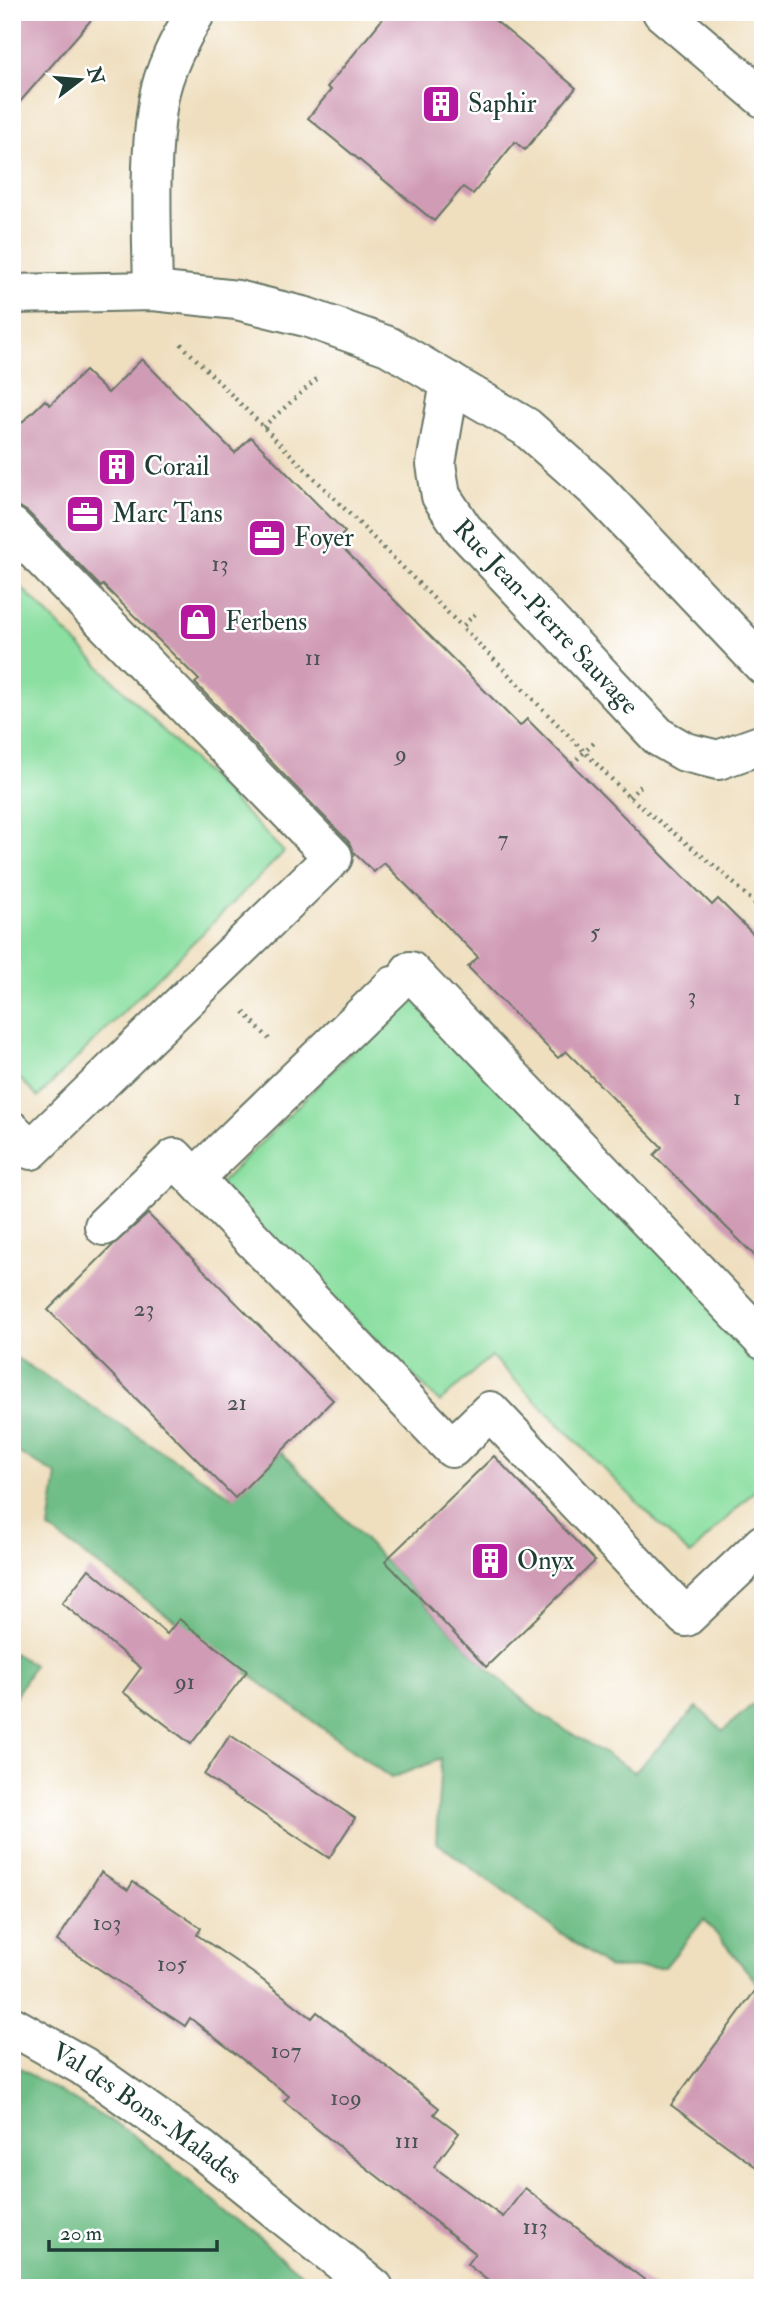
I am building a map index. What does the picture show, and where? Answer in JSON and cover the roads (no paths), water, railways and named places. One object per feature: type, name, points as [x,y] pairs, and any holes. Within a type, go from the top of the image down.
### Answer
[{"type":"street","points":[[153,291],[152,178],[158,99],[177,44],[195,12]]},
{"type":"street","points":[[662,12],[763,98]]},
{"type":"street","points":[[12,294],[153,291],[237,300],[306,317],[388,346],[526,427],[597,490],[763,665]]},
{"type":"street","name":"Rue Jean-Pierre Sauvage","points":[[450,382],[436,464],[441,496],[463,529],[659,737],[685,752],[718,761],[763,744]]},
{"type":"street","points":[[12,527],[333,857],[31,1150],[12,1131]]},
{"type":"street","points":[[208,1165],[402,978],[763,1340]]},
{"type":"street","points":[[104,1226],[175,1158],[452,1447],[490,1411],[687,1616],[763,1544]]},
{"type":"street","name":"Val des Bons-Malades","points":[[12,2026],[83,2066],[202,2150],[374,2288]]},
{"type":"place","name":"Saphir","points":[[441,104]]},
{"type":"place","name":"Corail","points":[[117,467]]},
{"type":"place","name":"Marc Tans","points":[[85,514]]},
{"type":"place","name":"Foyer","points":[[267,538]]},
{"type":"place","name":"Ferbens","points":[[198,622]]},
{"type":"place","name":"Onyx","points":[[490,1561]]}]
